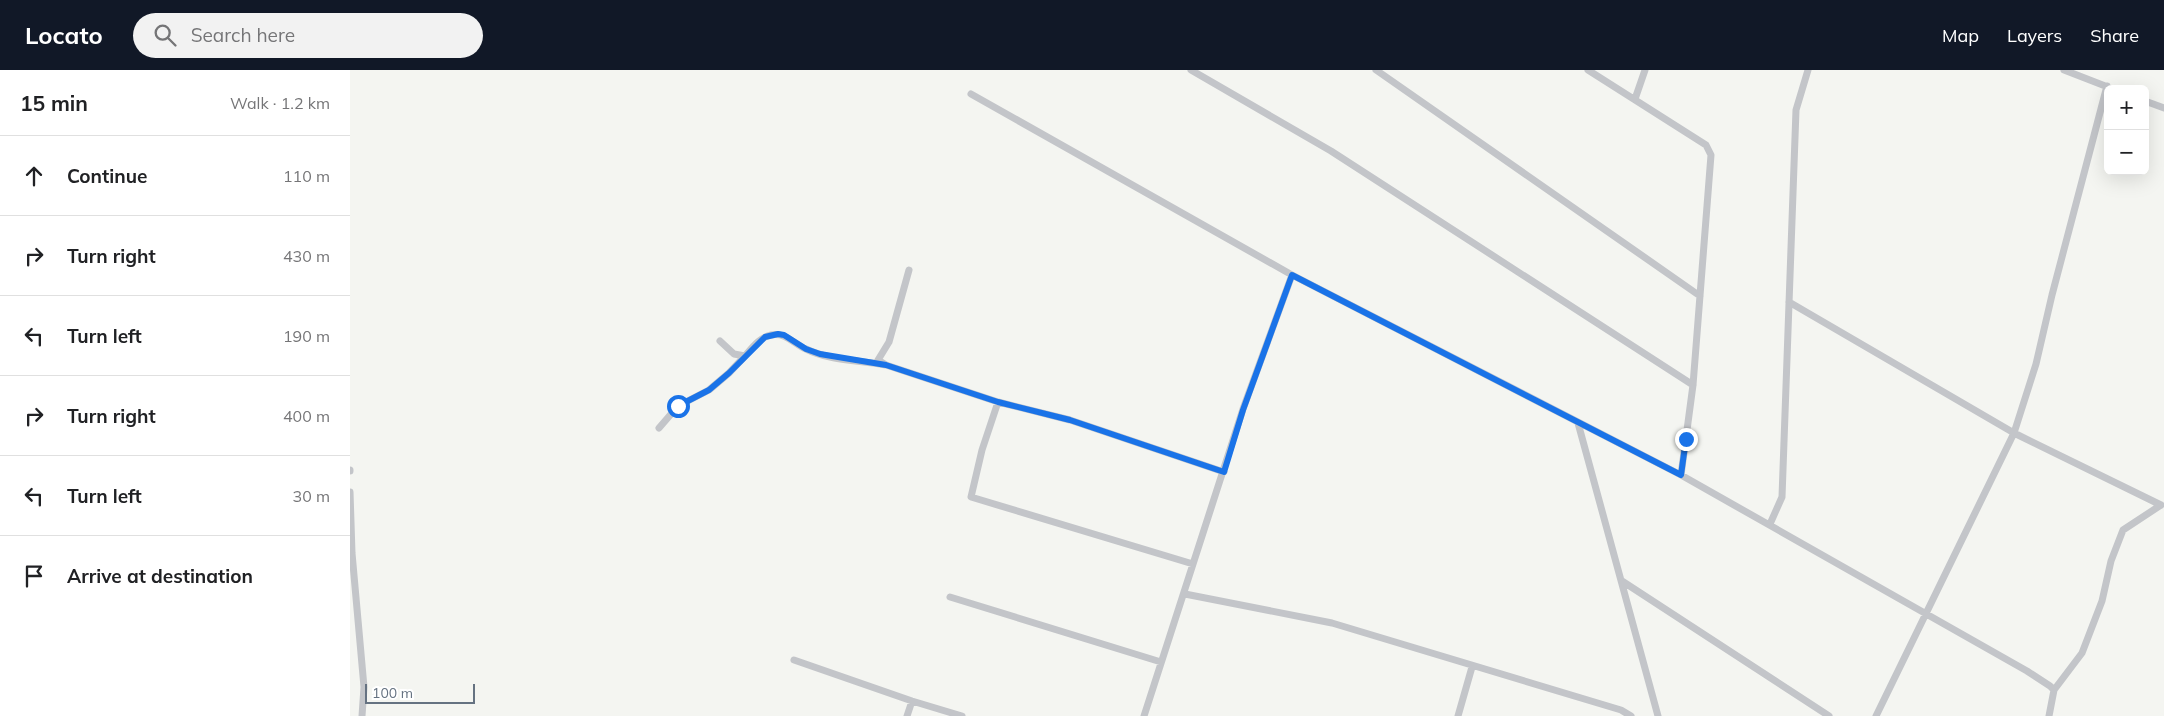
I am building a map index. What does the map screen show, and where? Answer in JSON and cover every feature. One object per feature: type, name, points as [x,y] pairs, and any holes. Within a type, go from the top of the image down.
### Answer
[{"type":"street","points":[[1191,70],[1331,151],[1692,385]]},
{"type":"street","points":[[1376,70],[1700,296]]},
{"type":"street","points":[[1588,70],[1706,145],[1711,154],[1692,385],[1681,475]]},
{"type":"street","points":[[1635,99],[1645,70]]},
{"type":"street","points":[[1770,524],[1782,497],[1796,110],[1808,70]]},
{"type":"street","points":[[2064,70],[2104,86]]},
{"type":"street","points":[[971,94],[1292,275],[1681,475],[2027,671],[2054,690]]},
{"type":"street","points":[[2149,102],[2164,108]]},
{"type":"street","points":[[1876,716],[2014,433],[2036,364],[2052,295],[2104,109]]},
{"type":"street","points":[[886,365],[878,360],[888,342],[909,270]]},
{"type":"street","points":[[1144,716],[1243,410],[1292,275]]},
{"type":"street","points":[[1789,302],[2014,433],[2161,504],[2123,530],[2111,561],[2102,601],[2082,653],[2054,690],[2049,716]]},
{"type":"street","points":[[659,428],[678,406],[709,390],[765,337],[778,334],[784,335],[806,349],[820,354],[886,365],[998,402],[1070,420],[1224,472]]},
{"type":"street","points":[[720,342],[734,354],[745,356]]},
{"type":"street","points":[[998,402],[982,450],[971,497],[1193,564]]},
{"type":"street","points":[[1578,423],[1658,716]]},
{"type":"street","points":[[350,492],[352,553],[364,688],[362,716]]},
{"type":"street","points":[[1622,581],[1830,716]]},
{"type":"street","points":[[1185,594],[1332,623],[1472,667],[1621,710],[1631,716]]},
{"type":"street","points":[[950,597],[1161,662]]},
{"type":"street","points":[[794,660],[912,701],[962,716]]},
{"type":"street","points":[[1458,716],[1472,667]]},
{"type":"street","points":[[907,716],[912,701]]},
{"type":"route","points":[[678,406],[709,390],[729,373],[753,346],[765,337],[778,334],[784,335],[806,349],[820,354],[886,365],[998,402],[1070,420],[1224,472],[1243,410],[1292,275],[1681,475],[1686,439]]}]
